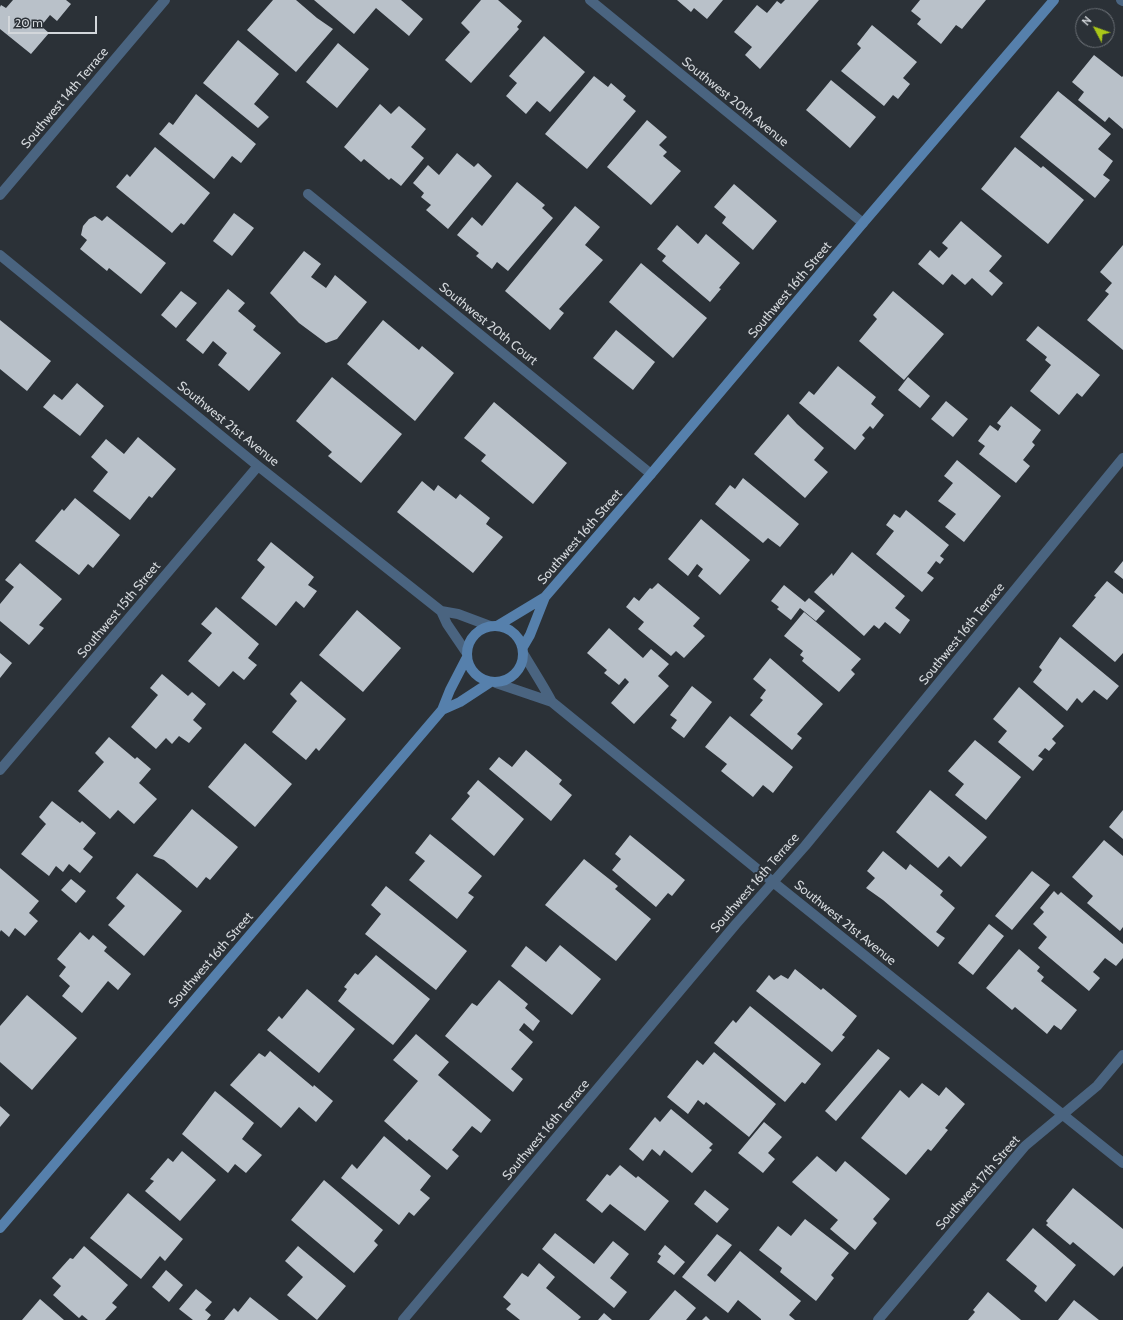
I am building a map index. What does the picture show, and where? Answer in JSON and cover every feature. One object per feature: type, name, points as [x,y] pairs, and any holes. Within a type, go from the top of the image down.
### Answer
[{"type":"street","name":"Southwest 14th Terrace","points":[[0,195],[165,0]]},
{"type":"street","name":"Southwest 20th Avenue","points":[[590,0],[863,223]]},
{"type":"street","name":"Southwest 16th Street","points":[[523,650],[545,597],[1054,0]]},
{"type":"street","name":"Southwest 20th Court","points":[[308,194],[651,474]]},
{"type":"street","name":"Southwest 21st Avenue","points":[[0,255],[258,466],[441,611],[458,614],[494,626]]},
{"type":"street","name":"Southwest 16th Terrace","points":[[403,1320],[726,936],[805,846],[1123,458]]},
{"type":"street","name":"Southwest 15th Street","points":[[0,770],[258,466]]},
{"type":"street","name":"Southwest 16th Street","points":[[494,626],[545,597]]},
{"type":"street","name":"Southwest 21st Avenue","points":[[441,611],[446,624],[466,656]]},
{"type":"street","points":[[494,626],[506,628],[513,632],[519,639],[523,650],[522,662],[512,677],[505,681],[493,683],[481,680],[474,674],[469,667],[466,656],[468,643],[474,635],[481,629],[494,626]]},
{"type":"street","name":"Southwest 21st Avenue","points":[[523,650],[552,702]]},
{"type":"street","name":"Southwest 16th Street","points":[[0,1228],[442,710],[466,656]]},
{"type":"street","name":"Southwest 16th Street","points":[[442,710],[460,702],[493,683]]},
{"type":"street","name":"Southwest 21st Avenue","points":[[493,683],[552,702],[773,882],[1123,1163]]},
{"type":"street","name":"Southwest 17th Street","points":[[878,1320],[1024,1146],[1097,1086],[1123,1055]]},
{"type":"building","points":[[13,0],[66,0],[71,4],[57,21],[50,15],[41,26],[49,33],[31,54],[0,29],[0,7],[1,5],[6,8]]},
{"type":"building","points":[[273,0],[296,0],[317,18],[333,29],[296,72],[247,30]]},
{"type":"building","points":[[314,0],[401,0],[423,19],[409,36],[376,8],[354,34]]},
{"type":"building","points":[[481,0],[498,0],[522,21],[517,27],[519,29],[471,83],[445,60],[470,32],[461,23]]},
{"type":"building","points":[[677,0],[723,0],[707,19],[694,8],[691,12]]},
{"type":"building","points":[[785,0],[819,0],[760,69],[745,55],[752,47],[734,32],[757,5],[767,13],[777,1],[781,4]]},
{"type":"building","points":[[920,0],[986,0],[962,29],[956,25],[941,44],[917,24],[921,19],[911,11]]},
{"type":"building","points":[[872,25],[917,62],[903,78],[910,84],[898,99],[893,95],[884,106],[841,71],[861,48],[857,44]]},
{"type":"building","points":[[544,36],[585,72],[550,112],[537,101],[526,114],[506,96],[517,83],[509,76]]},
{"type":"building","points":[[238,40],[279,74],[254,104],[269,117],[258,128],[203,83]]},
{"type":"building","points":[[338,43],[369,69],[337,108],[306,82]]},
{"type":"building","points":[[1094,55],[1122,77],[1123,76],[1123,129],[1109,117],[1105,122],[1078,100],[1084,92],[1072,82]]},
{"type":"building","points":[[594,76],[608,87],[611,83],[626,96],[623,100],[636,111],[587,169],[545,134]]},
{"type":"building","points":[[831,80],[876,117],[850,148],[806,110]]},
{"type":"building","points":[[1058,91],[1111,134],[1098,149],[1113,161],[1103,175],[1110,180],[1095,198],[1020,137]]},
{"type":"building","points":[[196,94],[256,144],[241,163],[232,156],[214,179],[159,134],[169,122],[173,125]]},
{"type":"building","points":[[380,104],[391,114],[399,106],[426,129],[411,147],[424,158],[401,186],[391,178],[389,180],[364,159],[361,162],[344,147]]},
{"type":"building","points":[[647,120],[667,137],[659,145],[667,152],[663,156],[681,171],[651,205],[607,167]]},
{"type":"building","points":[[155,147],[210,193],[184,225],[181,223],[172,233],[116,187],[127,174],[130,177]]},
{"type":"building","points":[[1015,147],[1041,168],[1043,166],[1084,200],[1048,244],[981,189]]},
{"type":"building","points":[[457,153],[474,167],[478,163],[492,176],[448,229],[426,210],[431,205],[421,197],[424,193],[413,183],[428,165],[439,175]]},
{"type":"building","points":[[517,182],[545,205],[542,208],[553,218],[508,271],[497,262],[492,269],[476,256],[479,253],[457,235],[472,217],[482,226]]},
{"type":"building","points":[[734,184],[777,221],[753,250],[722,223],[726,217],[714,207]]},
{"type":"building","points":[[575,206],[600,227],[585,245],[603,260],[559,309],[564,313],[550,330],[505,291]]},
{"type":"building","points":[[234,213],[254,228],[232,256],[213,241]]},
{"type":"building","points":[[95,216],[102,221],[107,216],[166,263],[141,294],[109,268],[107,271],[80,249],[87,240],[81,235],[83,226],[89,219]]},
{"type":"building","points":[[961,221],[1002,256],[989,271],[1003,283],[992,296],[972,278],[965,285],[952,274],[943,285],[918,264],[930,250],[939,258],[948,248],[942,243]]},
{"type":"building","points":[[677,225],[698,244],[706,234],[740,263],[719,288],[721,289],[710,302],[662,261],[666,256],[657,249]]},
{"type":"building","points":[[1123,245],[1123,350],[1087,320],[1109,294],[1105,291],[1112,283],[1100,272]]},
{"type":"building","points":[[304,251],[321,264],[311,277],[326,288],[335,275],[367,302],[337,339],[326,343],[299,323],[270,293]]},
{"type":"building","points":[[641,263],[707,318],[673,358],[609,302]]},
{"type":"building","points":[[228,289],[245,303],[238,311],[256,326],[253,330],[281,353],[249,391],[218,365],[227,353],[213,341],[203,354],[186,340]]},
{"type":"building","points":[[181,291],[197,303],[176,328],[161,315]]},
{"type":"building","points":[[893,291],[944,334],[904,380],[859,341],[877,319],[873,315]]},
{"type":"building","points":[[0,320],[51,361],[27,391],[0,369]]},
{"type":"building","points":[[383,320],[419,350],[422,346],[454,373],[415,421],[347,364]]},
{"type":"building","points":[[1038,326],[1100,375],[1082,397],[1077,393],[1059,415],[1030,391],[1051,365],[1045,360],[1047,357],[1026,340]]},
{"type":"building","points":[[616,330],[655,362],[633,390],[593,358]]},
{"type":"building","points":[[838,366],[876,397],[871,404],[884,415],[873,429],[870,426],[862,435],[865,438],[855,450],[799,403],[809,391],[814,395]]},
{"type":"building","points":[[332,377],[402,434],[361,483],[328,456],[332,452],[296,421]]},
{"type":"building","points":[[908,377],[930,396],[920,408],[898,390]]},
{"type":"building","points":[[77,383],[104,406],[80,436],[43,407],[54,394],[62,400]]},
{"type":"building","points":[[946,401],[968,419],[953,437],[931,419]]},
{"type":"building","points":[[494,402],[567,463],[533,504],[481,461],[486,455],[464,438]]},
{"type":"building","points":[[1011,406],[1041,430],[1032,442],[1035,445],[1023,460],[1030,466],[1016,483],[979,454],[985,446],[978,441],[990,425],[998,431],[1001,426],[997,423]]},
{"type":"building","points":[[788,414],[824,448],[814,460],[828,472],[805,498],[754,454]]},
{"type":"building","points":[[138,437],[176,469],[152,498],[149,496],[130,520],[93,491],[108,472],[91,457],[106,439],[124,454]]},
{"type":"building","points":[[957,460],[1001,496],[964,542],[945,527],[956,514],[938,501],[953,483],[944,476]]},
{"type":"building","points":[[743,478],[799,524],[780,547],[768,538],[763,543],[715,504],[730,485],[735,489]]},
{"type":"building","points":[[422,481],[434,491],[438,485],[456,499],[460,494],[490,518],[486,524],[503,537],[473,573],[397,512]]},
{"type":"building","points":[[75,498],[120,535],[93,568],[88,564],[79,575],[35,541],[62,509],[64,511]]},
{"type":"building","points":[[906,510],[949,545],[940,556],[944,559],[940,564],[936,561],[927,573],[934,578],[922,592],[876,554],[894,531],[886,525],[894,514],[900,518]]},
{"type":"building","points":[[701,519],[750,560],[720,595],[698,576],[703,569],[697,564],[688,576],[668,559]]},
{"type":"building","points":[[271,542],[314,577],[308,585],[317,591],[304,608],[296,601],[276,626],[241,598],[265,567],[257,560]]},
{"type":"building","points":[[852,552],[905,596],[895,608],[910,620],[900,634],[885,622],[879,629],[874,625],[864,636],[814,592],[832,573],[833,576]]},
{"type":"building","points":[[1123,561],[1123,579],[1114,572]]},
{"type":"building","points":[[20,563],[62,599],[39,625],[44,628],[29,645],[0,621],[0,604],[14,587],[5,580]]},
{"type":"building","points":[[1107,581],[1123,594],[1123,653],[1115,662],[1072,626]]},
{"type":"building","points":[[658,583],[700,618],[693,626],[705,636],[684,658],[676,651],[671,656],[638,629],[644,622],[626,607],[634,597],[639,601],[650,588],[652,589]]},
{"type":"building","points":[[784,585],[805,602],[809,598],[825,611],[816,621],[800,608],[791,620],[777,609],[779,607],[771,601]]},
{"type":"building","points":[[216,607],[259,644],[248,658],[257,665],[244,680],[233,671],[219,687],[188,661],[212,633],[201,624]]},
{"type":"building","points":[[357,610],[401,648],[363,692],[319,655]]},
{"type":"building","points":[[804,612],[861,659],[851,670],[855,674],[839,692],[802,661],[804,658],[800,655],[803,651],[784,636]]},
{"type":"building","points":[[609,628],[643,658],[651,649],[669,664],[658,676],[669,686],[634,724],[611,703],[629,682],[625,678],[619,685],[604,673],[607,670],[587,653]]},
{"type":"building","points":[[1060,637],[1119,686],[1107,700],[1094,690],[1082,703],[1077,698],[1067,711],[1033,682],[1042,670],[1039,667]]},
{"type":"building","points":[[0,653],[12,663],[0,678]]},
{"type":"building","points":[[770,658],[823,704],[797,734],[802,738],[792,750],[750,715],[763,700],[760,698],[766,690],[753,679]]},
{"type":"building","points":[[162,674],[188,696],[192,692],[206,704],[193,720],[202,728],[189,743],[179,736],[172,744],[166,738],[156,749],[131,727],[158,695],[150,688]]},
{"type":"building","points":[[301,681],[346,719],[319,751],[316,748],[306,760],[272,732],[297,701],[290,694]]},
{"type":"building","points":[[692,686],[712,702],[684,738],[671,728],[677,720],[670,715]]},
{"type":"building","points":[[1019,687],[1064,726],[1052,739],[1056,743],[1049,751],[1045,748],[1038,756],[1043,759],[1033,771],[998,742],[1007,731],[993,719]]},
{"type":"building","points":[[730,716],[793,767],[773,793],[763,785],[753,797],[721,771],[727,764],[705,747]]},
{"type":"building","points":[[109,737],[135,759],[137,757],[151,769],[139,783],[157,799],[134,824],[118,810],[110,819],[78,791],[104,762],[95,753]]},
{"type":"building","points":[[975,740],[1021,777],[986,820],[955,795],[964,784],[948,771]]},
{"type":"building","points":[[245,743],[292,784],[255,827],[208,787]]},
{"type":"building","points":[[526,750],[562,780],[559,784],[572,795],[551,821],[489,769],[499,757],[512,767]]},
{"type":"building","points":[[478,780],[524,819],[494,856],[451,819],[470,796],[467,793]]},
{"type":"building","points":[[930,790],[987,837],[961,867],[949,856],[938,868],[896,832]]},
{"type":"building","points":[[52,801],[80,823],[82,821],[96,833],[83,849],[93,857],[80,873],[69,864],[63,872],[56,866],[49,876],[21,854],[46,824],[39,817]]},
{"type":"building","points":[[192,809],[238,847],[210,880],[206,877],[197,888],[164,860],[153,856]]},
{"type":"building","points":[[1123,810],[1123,839],[1109,827]]},
{"type":"building","points":[[430,834],[482,876],[468,893],[474,897],[457,919],[409,880],[425,861],[415,853]]},
{"type":"building","points":[[630,835],[685,880],[672,896],[668,893],[656,907],[612,870],[621,859],[615,854]]},
{"type":"building","points":[[1104,840],[1123,856],[1123,927],[1120,931],[1087,903],[1093,896],[1072,877]]},
{"type":"building","points":[[883,851],[906,870],[910,864],[943,891],[940,895],[955,908],[936,932],[945,938],[938,947],[883,900],[866,888],[875,878],[867,871]]},
{"type":"building","points":[[584,859],[618,886],[615,889],[651,919],[616,961],[545,905]]},
{"type":"building","points":[[0,868],[39,901],[29,913],[38,921],[25,936],[15,928],[9,937],[1,930],[0,932]]},
{"type":"building","points":[[1032,871],[1050,885],[1012,930],[995,916]]},
{"type":"building","points":[[137,873],[182,911],[144,956],[108,925],[125,906],[116,898]]},
{"type":"building","points":[[71,879],[86,891],[76,903],[61,890]]},
{"type":"building","points":[[386,886],[467,951],[436,990],[365,934],[381,914],[371,905]]},
{"type":"building","points":[[1054,891],[1058,895],[1061,892],[1123,944],[1123,958],[1116,966],[1105,958],[1093,972],[1100,978],[1089,991],[1038,948],[1047,937],[1033,924],[1044,912],[1040,908]]},
{"type":"building","points":[[989,924],[1004,936],[973,975],[958,963]]},
{"type":"building","points":[[80,932],[89,940],[93,935],[107,947],[104,951],[131,974],[118,990],[108,981],[82,1013],[62,996],[70,986],[59,976],[66,967],[57,959]]},
{"type":"building","points":[[560,945],[601,979],[572,1015],[511,966],[526,946],[546,962]]},
{"type":"building","points":[[1019,949],[1040,967],[1037,971],[1044,977],[1041,981],[1077,1010],[1061,1030],[1054,1025],[1047,1034],[1015,1007],[1012,1010],[986,988]]},
{"type":"building","points":[[376,955],[430,999],[393,1045],[338,1001],[347,989],[344,987],[355,973],[358,975]]},
{"type":"building","points":[[795,969],[821,990],[823,988],[857,1016],[842,1035],[845,1037],[832,1052],[756,991],[769,975],[774,980],[781,975],[788,979]]},
{"type":"building","points":[[499,980],[528,1004],[525,1008],[540,1021],[533,1031],[524,1023],[519,1030],[533,1042],[511,1069],[523,1079],[513,1092],[445,1036],[472,1003],[477,1006]]},
{"type":"building","points":[[307,989],[355,1029],[319,1073],[267,1030],[279,1016],[282,1019]]},
{"type":"building","points":[[27,995],[77,1038],[32,1090],[0,1062],[0,1026]]},
{"type":"building","points":[[750,1006],[821,1064],[805,1084],[802,1082],[785,1102],[714,1043],[733,1020],[736,1023]]},
{"type":"building","points":[[416,1034],[449,1062],[438,1075],[491,1120],[481,1133],[472,1126],[452,1150],[459,1156],[447,1170],[409,1139],[407,1141],[384,1121],[418,1081],[393,1060]]},
{"type":"building","points":[[878,1049],[890,1058],[836,1121],[825,1111]]},
{"type":"building","points":[[270,1051],[313,1087],[314,1085],[333,1101],[316,1122],[299,1107],[281,1128],[230,1085],[259,1053],[265,1057]]},
{"type":"building","points":[[714,1052],[776,1104],[749,1137],[706,1102],[704,1105],[698,1100],[688,1114],[667,1097],[697,1060],[703,1065]]},
{"type":"building","points":[[922,1083],[939,1096],[946,1087],[965,1104],[945,1128],[948,1130],[931,1151],[928,1149],[906,1175],[861,1138],[900,1090],[909,1098]]},
{"type":"building","points":[[215,1091],[254,1123],[242,1139],[262,1155],[246,1173],[235,1164],[228,1173],[182,1134]]},
{"type":"building","points":[[0,1106],[10,1115],[0,1127]]},
{"type":"building","points":[[671,1109],[713,1144],[709,1148],[712,1150],[692,1173],[664,1150],[660,1156],[652,1149],[643,1161],[629,1149],[655,1117],[660,1122]]},
{"type":"building","points":[[764,1122],[782,1137],[768,1153],[775,1159],[763,1173],[738,1153]]},
{"type":"building","points":[[384,1136],[431,1176],[420,1190],[430,1198],[414,1216],[409,1212],[399,1225],[341,1178],[352,1164],[357,1169]]},
{"type":"building","points":[[182,1151],[216,1180],[180,1221],[145,1191],[154,1181],[150,1179],[168,1158],[173,1162]]},
{"type":"building","points":[[817,1156],[836,1172],[845,1161],[890,1199],[873,1219],[877,1223],[855,1250],[830,1229],[838,1220],[792,1182]]},
{"type":"building","points":[[620,1165],[636,1178],[638,1176],[669,1201],[645,1231],[610,1204],[602,1213],[586,1200],[607,1174],[610,1176]]},
{"type":"building","points":[[324,1180],[383,1230],[374,1241],[378,1245],[354,1273],[291,1220]]},
{"type":"building","points":[[1073,1188],[1123,1229],[1123,1266],[1114,1276],[1073,1242],[1070,1245],[1046,1225],[1048,1223],[1046,1221]]},
{"type":"building","points":[[705,1190],[729,1209],[717,1223],[694,1204]]},
{"type":"building","points":[[128,1193],[183,1239],[165,1261],[160,1256],[141,1279],[90,1238]]},
{"type":"building","points":[[805,1219],[849,1253],[831,1275],[834,1278],[816,1301],[780,1272],[782,1268],[759,1250],[778,1226],[791,1236]]},
{"type":"building","points":[[1033,1228],[1076,1265],[1046,1302],[1034,1291],[1037,1286],[1006,1260]]},
{"type":"building","points":[[555,1233],[594,1264],[613,1241],[629,1254],[610,1278],[627,1292],[614,1308],[542,1249]]},
{"type":"building","points":[[717,1234],[732,1245],[707,1275],[715,1282],[740,1251],[801,1301],[789,1315],[795,1320],[761,1320],[738,1300],[728,1313],[682,1277]]},
{"type":"building","points":[[665,1245],[685,1262],[674,1275],[657,1262],[661,1256],[658,1254]]},
{"type":"building","points":[[84,1246],[128,1285],[112,1303],[117,1307],[105,1320],[88,1320],[82,1315],[79,1318],[53,1295],[61,1286],[52,1278],[70,1258],[73,1259]]},
{"type":"building","points":[[298,1246],[346,1286],[317,1320],[287,1295],[303,1277],[285,1261]]},
{"type":"building","points":[[539,1263],[555,1277],[546,1288],[581,1317],[578,1320],[520,1320],[506,1309],[511,1304],[503,1297],[522,1273],[528,1277]]},
{"type":"building","points":[[166,1270],[183,1285],[169,1302],[152,1287]]},
{"type":"building","points":[[196,1289],[212,1302],[205,1310],[211,1315],[207,1320],[193,1320],[179,1309]]},
{"type":"building","points":[[675,1290],[696,1308],[686,1320],[649,1320]]},
{"type":"building","points":[[988,1292],[1021,1320],[968,1320],[975,1312],[973,1310]]},
{"type":"building","points":[[250,1297],[279,1320],[224,1320],[234,1308],[238,1312]]},
{"type":"building","points":[[40,1299],[64,1320],[22,1320]]},
{"type":"building","points":[[1074,1300],[1099,1320],[1058,1320]]},
{"type":"building","points":[[604,1313],[612,1320],[598,1320]]},
{"type":"building","points":[[706,1316],[710,1320],[702,1320]]}]
